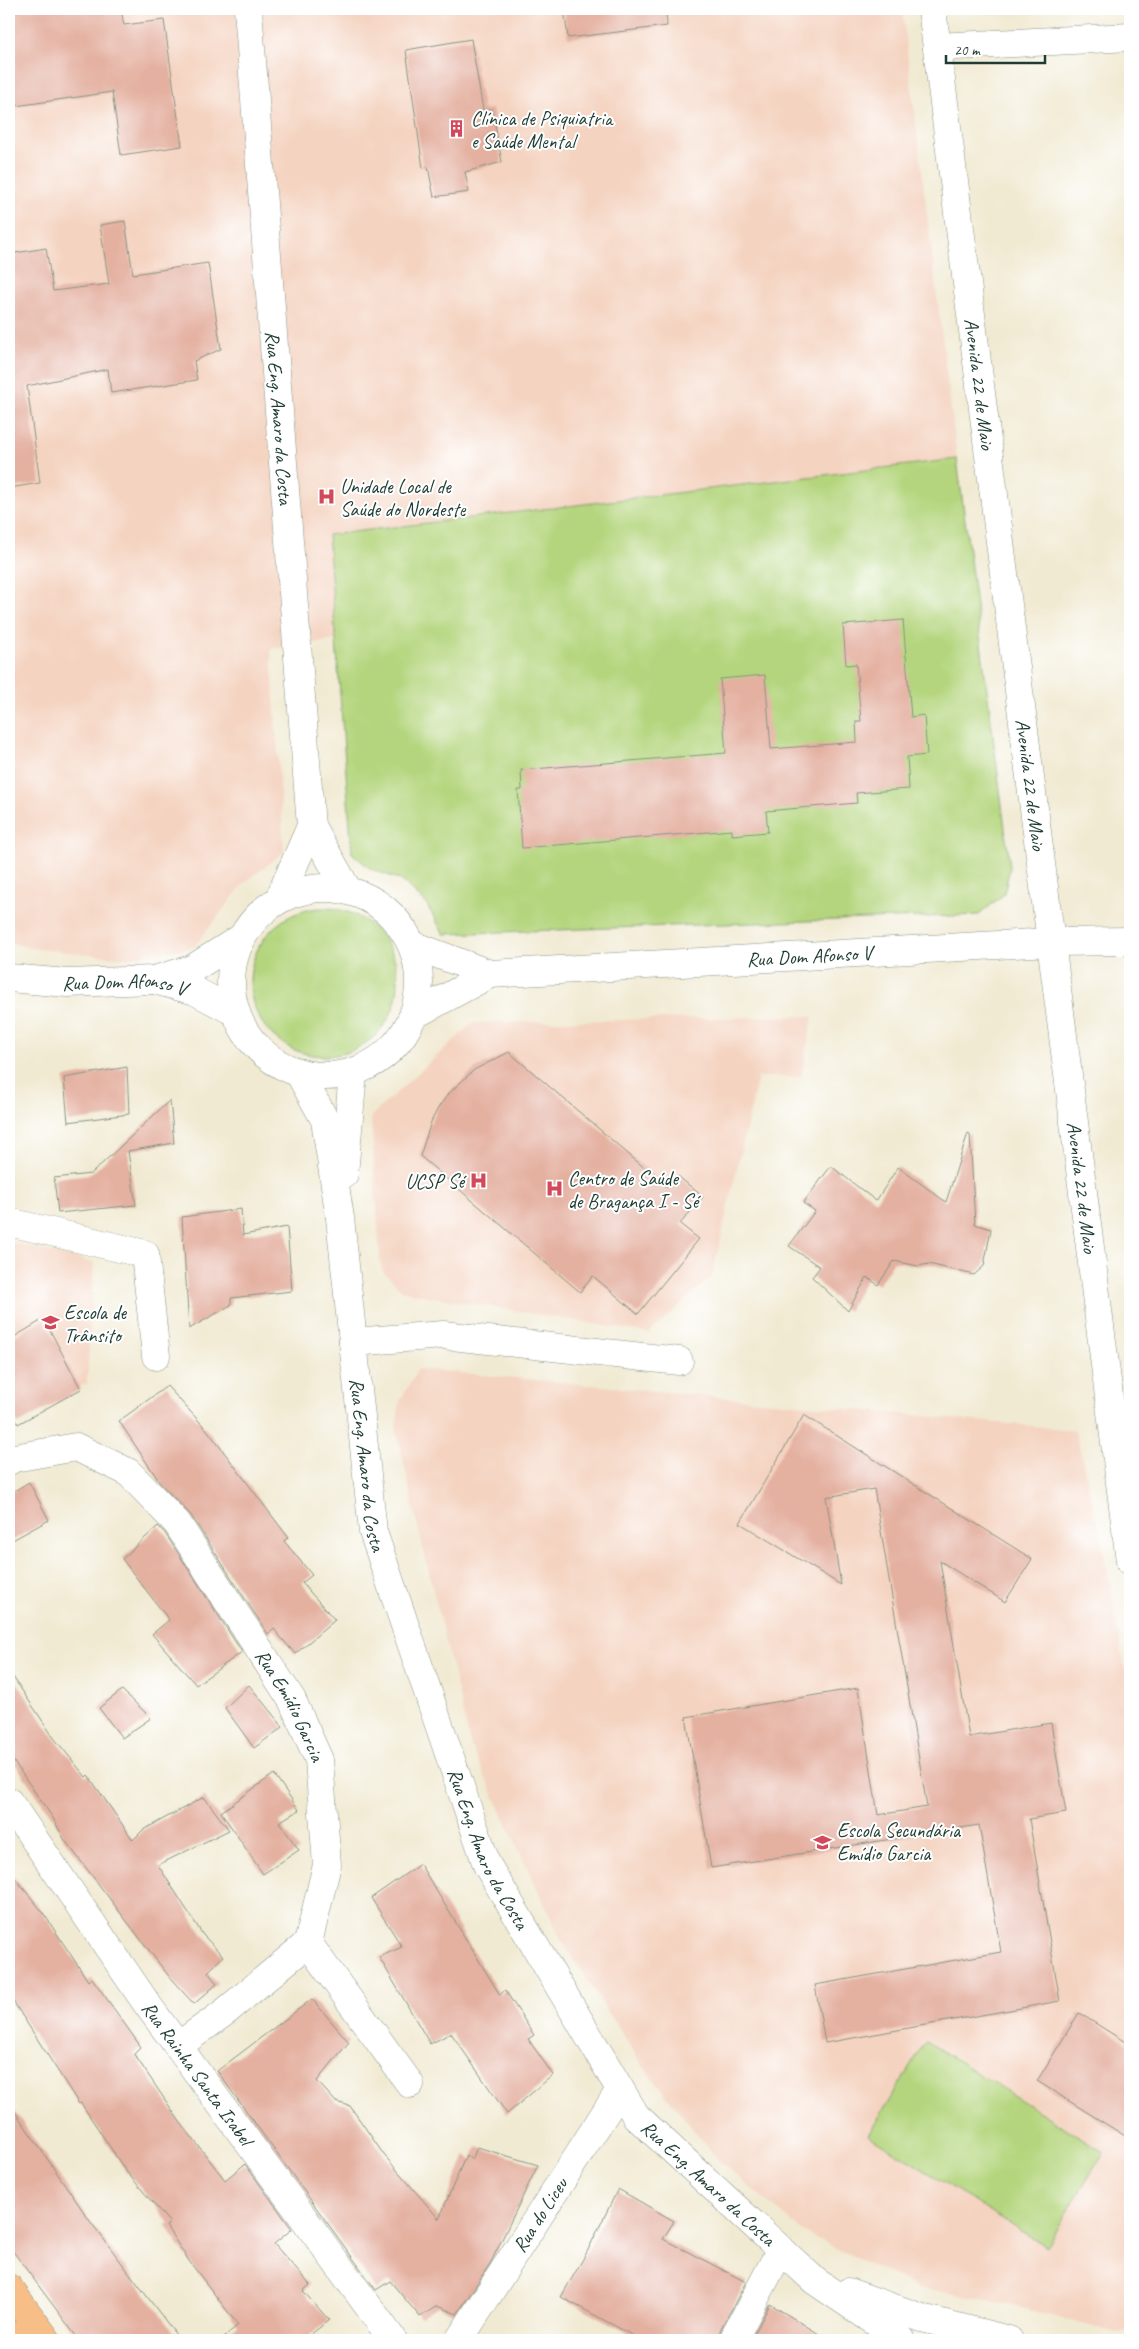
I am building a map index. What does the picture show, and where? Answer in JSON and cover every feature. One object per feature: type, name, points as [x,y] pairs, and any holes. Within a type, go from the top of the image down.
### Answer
[{"type":"main road","points":[[9,2288],[47,2340]]},
{"type":"main road","points":[[9,2334],[14,2340]]},
{"type":"street","name":"Rua Eng. Amaro da Costa","points":[[248,9],[311,826],[347,890]]},
{"type":"street","name":"Avenida 22 de Maio","points":[[932,9],[1130,1561]]},
{"type":"street","points":[[937,47],[1130,37]]},
{"type":"street","name":"Rua Eng. Amaro da Costa","points":[[279,899],[311,826]]},
{"type":"street","points":[[323,887],[347,890],[368,897],[386,910],[401,926],[413,946],[419,968],[419,992],[414,1015],[400,1040],[379,1060],[353,1073],[326,1077],[299,1073],[278,1064],[259,1050],[245,1032],[235,1012],[230,987],[232,962],[241,938],[257,916],[279,899],[301,890],[323,887]]},
{"type":"street","points":[[154,980],[192,969],[241,938]]},
{"type":"street","name":"Rua Dom Afonso V","points":[[413,946],[490,974],[1051,942],[1130,941]]},
{"type":"street","name":"Rua Dom Afonso V","points":[[414,1015],[490,974]]},
{"type":"street","name":"Rua Dom Afonso V","points":[[9,978],[67,983],[154,980],[195,991],[235,1012]]},
{"type":"street","name":"Rua Eng. Amaro da Costa","points":[[299,1073],[326,1120],[340,1218],[373,1532],[487,1865],[636,2116],[815,2281],[902,2340]]},
{"type":"street","name":"Rua Eng. Amaro da Costa","points":[[340,1218],[353,1073]]},
{"type":"street","points":[[9,1222],[145,1254],[156,1356]]},
{"type":"street","points":[[353,1342],[443,1335],[679,1361]]},
{"type":"street","name":"Rua Emídio Garcia","points":[[9,1461],[14,1458],[76,1447],[128,1472],[176,1523],[292,1700],[319,1760],[327,1865],[308,1943]]},
{"type":"street","name":"Rua Rainha Santa Isabel","points":[[9,1802],[147,2004],[393,2340]]},
{"type":"street","points":[[178,2046],[225,2012],[308,1943],[410,2084]]},
{"type":"street","name":"Rua do Liceu","points":[[459,2340],[620,2090]]},
{"type":"street","points":[[733,2340],[781,2249]]},
{"type":"street","points":[[815,2281],[922,2318],[1009,2340]]},
{"type":"shaded area","name":"Unidade Local de Saúde do Nordeste","points":[[9,9],[902,9],[957,459],[328,535],[336,640],[271,649],[284,852],[244,883],[194,947],[125,958],[30,948],[9,942]]},
{"type":"shaded area","name":"Centro de Saúde de Bragança I - Sé","points":[[813,1016],[801,1077],[758,1077],[712,1276],[649,1333],[414,1294],[402,1290],[383,1272],[380,1262],[371,1116],[473,1023]]},
{"type":"shaded area","name":"Escola de Trânsito","points":[[9,1242],[94,1262],[87,1383],[9,1424]]},
{"type":"shaded area","name":"Escola Secundária Emídio Garcia","points":[[418,1369],[1075,1430],[1113,1597],[1121,1651],[1130,1689],[1130,2330],[1117,2333],[997,2302],[917,2287],[803,2232],[719,2161],[645,2069],[560,1938],[471,1746],[415,1515],[396,1427],[400,1401]]},
{"type":"green space","points":[[957,459],[1010,867],[1004,894],[979,915],[444,934],[425,902],[401,880],[371,869],[352,853],[328,535]]},
{"type":"green space","points":[[324,908],[339,909],[352,913],[377,929],[393,954],[397,967],[397,997],[393,1010],[377,1035],[352,1051],[339,1055],[324,1056],[309,1055],[296,1051],[271,1035],[255,1010],[251,997],[250,982],[251,967],[255,954],[271,929],[296,913],[309,909]]},
{"type":"green space","points":[[926,2041],[1104,2152],[1046,2246],[868,2135]]},
{"type":"building","points":[[9,9],[121,9],[124,25],[164,20],[182,146],[121,155],[112,92],[9,107]]},
{"type":"building","points":[[564,9],[666,9],[667,26],[568,38]]},
{"type":"building","name":"Clínica de Psiquiatria e Saúde Mental","points":[[471,39],[483,110],[492,109],[502,162],[465,172],[469,192],[434,197],[428,167],[423,168],[406,50]]},
{"type":"building","points":[[125,221],[133,274],[208,263],[221,349],[194,361],[197,380],[111,393],[108,369],[27,386],[40,483],[9,488],[9,254],[46,248],[53,291],[109,284],[100,225]]},
{"type":"building","points":[[903,620],[911,717],[924,715],[927,755],[907,757],[909,789],[856,793],[857,803],[766,811],[768,832],[732,835],[732,830],[522,848],[518,790],[522,790],[521,770],[726,753],[720,679],[765,675],[771,749],[857,742],[856,721],[861,721],[856,664],[846,665],[843,625]]},
{"type":"building","points":[[509,1052],[668,1188],[678,1176],[703,1197],[680,1224],[699,1239],[638,1314],[593,1276],[580,1292],[420,1156],[431,1122],[448,1094],[474,1070]]},
{"type":"building","points":[[127,1067],[129,1114],[68,1122],[64,1078]]},
{"type":"building","points":[[170,1100],[174,1143],[128,1151],[136,1205],[58,1213],[54,1178],[91,1174]]},
{"type":"building","points":[[968,1133],[970,1134],[975,1224],[991,1229],[984,1266],[974,1275],[929,1264],[918,1266],[894,1261],[878,1285],[867,1277],[848,1311],[812,1277],[820,1267],[789,1246],[815,1211],[803,1203],[831,1166],[876,1201],[898,1167],[946,1202]]},
{"type":"building","points":[[241,1209],[243,1235],[287,1227],[292,1291],[231,1298],[231,1305],[189,1329],[182,1217]]},
{"type":"building","points":[[44,1319],[81,1389],[18,1424],[9,1408],[9,1340]]},
{"type":"building","points":[[167,1386],[208,1431],[288,1537],[284,1541],[312,1575],[302,1583],[335,1620],[295,1654],[274,1629],[268,1634],[190,1514],[161,1484],[119,1421]]},
{"type":"building","points":[[804,1415],[1032,1559],[1005,1602],[940,1561],[969,1737],[1051,1723],[1066,1813],[1029,1819],[1060,2001],[825,2043],[815,1985],[1001,1952],[979,1825],[711,1868],[686,1717],[858,1688],[878,1815],[927,1807],[874,1489],[826,1497],[841,1585],[740,1523]]},
{"type":"building","points":[[29,1482],[49,1520],[9,1542],[9,1494]]},
{"type":"building","points":[[158,1526],[165,1533],[242,1652],[196,1685],[152,1634],[169,1620],[122,1559]]},
{"type":"building","points":[[9,1671],[54,1738],[86,1777],[88,1775],[133,1840],[143,1830],[204,1797],[229,1830],[158,1865],[203,1935],[223,1956],[208,1972],[217,1984],[194,2004],[171,1979],[64,1839],[53,1818],[9,1755]]},
{"type":"building","points":[[249,1685],[283,1727],[254,1748],[225,1708]]},
{"type":"building","points":[[122,1690],[151,1718],[122,1738],[99,1708]]},
{"type":"building","points":[[274,1774],[299,1810],[279,1822],[299,1850],[263,1874],[221,1812]]},
{"type":"building","points":[[420,1864],[500,1995],[505,1990],[534,2035],[528,2039],[553,2075],[507,2114],[451,2033],[430,2044],[379,1957],[402,1947],[371,1898]]},
{"type":"building","points":[[9,1871],[42,1911],[88,1981],[92,1978],[141,2047],[134,2054],[180,2122],[225,2180],[245,2164],[292,2229],[274,2244],[310,2285],[303,2291],[329,2320],[304,2340],[220,2340],[238,2325],[189,2261],[166,2226],[170,2223],[125,2170],[81,2103],[79,2104],[9,1995]]},
{"type":"building","points":[[312,1999],[349,2042],[317,2081],[336,2102],[350,2106],[384,2155],[439,2219],[466,2155],[472,2160],[477,2147],[538,2165],[491,2262],[457,2314],[437,2306],[420,2317],[390,2281],[376,2290],[217,2071]]},
{"type":"building","points":[[1079,2013],[1130,2045],[1130,2139],[1037,2081]]},
{"type":"building","points":[[9,2103],[90,2221],[180,2340],[79,2340],[9,2246]]},
{"type":"building","points":[[618,2189],[674,2221],[663,2239],[746,2282],[717,2340],[641,2340],[561,2297],[586,2254]]},
{"type":"building","points":[[770,2304],[829,2340],[751,2340]]},
{"type":"place","name":"Clínica de Psiquiatria e Saúde Mental","points":[[457,129]]},
{"type":"place","name":"Unidade Local de Saúde do Nordeste","points":[[326,497]]},
{"type":"place","name":"UCSP Sé","points":[[478,1181]]},
{"type":"place","name":"Centro de Saúde de Bragança I - Sé","points":[[554,1189]]},
{"type":"place","name":"Escola de Trânsito","points":[[50,1323]]},
{"type":"place","name":"Escola Secundária Emídio Garcia","points":[[823,1842]]}]
